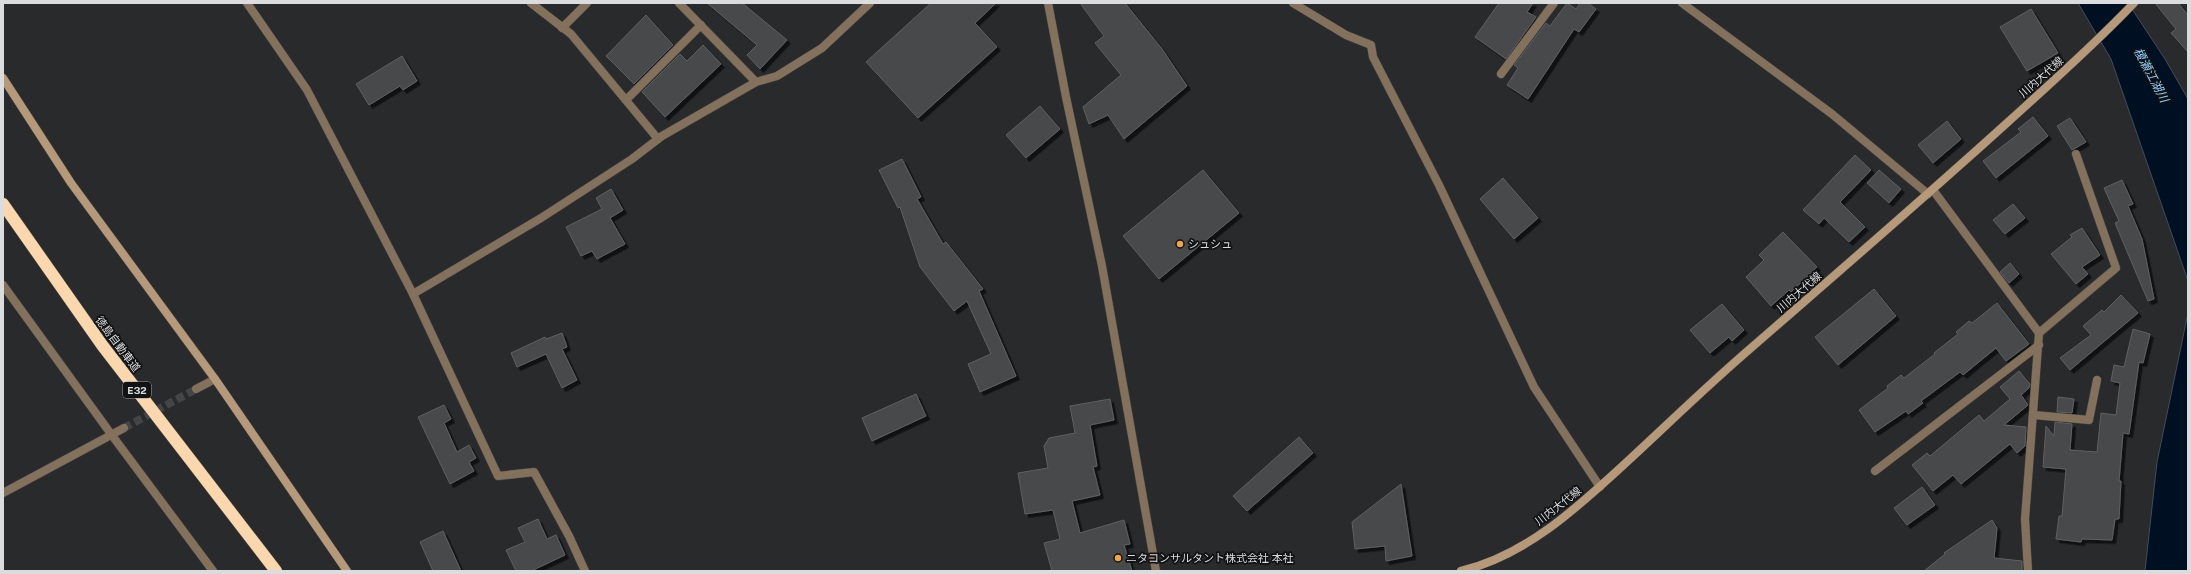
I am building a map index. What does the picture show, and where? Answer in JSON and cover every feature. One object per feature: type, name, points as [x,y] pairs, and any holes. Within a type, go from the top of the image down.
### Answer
[{"type":"highway","name":"徳島自動車道","points":[[3,204],[102,345],[276,571]]},
{"type":"main road","name":"川内大代線","points":[[1461,571],[1482,566],[1517,550],[1561,519],[1600,486],[1749,349],[1931,192],[2096,42],[2134,3]]},
{"type":"main road","points":[[3,78],[71,183],[215,380],[347,571]]},
{"type":"street","points":[[247,3],[307,90],[413,294],[498,476],[534,472],[569,536],[585,571]]},
{"type":"street","points":[[531,3],[571,34],[658,138]]},
{"type":"street","points":[[562,28],[587,3]]},
{"type":"street","points":[[679,3],[756,82]]},
{"type":"street","points":[[413,294],[541,218],[632,159],[658,138],[756,82],[776,76],[822,48],[870,3]]},
{"type":"street","points":[[1048,3],[1066,97],[1102,266],[1156,571]]},
{"type":"street","points":[[1293,3],[1346,35],[1371,45],[1372,57],[1439,185],[1534,387],[1600,486]]},
{"type":"street","points":[[1501,74],[1554,3]]},
{"type":"street","points":[[1682,3],[1832,114],[1931,192],[2039,333],[2025,519],[2028,571]]},
{"type":"street","points":[[626,100],[701,25]]},
{"type":"street","points":[[2039,333],[2116,268],[2076,154]]},
{"type":"street","points":[[3,285],[213,571]]},
{"type":"street","points":[[1875,470],[2039,345]]},
{"type":"street","points":[[196,389],[215,380]]},
{"type":"street","points":[[2034,415],[2089,420],[2097,380]]},
{"type":"street","points":[[3,493],[124,428]]},
{"type":"water","name":"榎瀬江湖川","points":[[2078,3],[2128,3],[2165,59],[2188,99],[2188,281],[2111,59]]},
{"type":"water","points":[[2188,313],[2188,571],[2145,571],[2157,462]]},
{"type":"building","points":[[707,3],[742,3],[787,40],[760,69],[747,55],[757,45]]},
{"type":"building","points":[[931,3],[996,3],[975,23],[997,47],[918,118],[866,62]]},
{"type":"building","points":[[1080,3],[1125,3],[1162,49],[1187,86],[1124,139],[1108,115],[1089,124],[1083,107],[1121,75],[1095,43],[1104,36]]},
{"type":"building","points":[[1499,3],[1533,3],[1527,12],[1536,17],[1506,59],[1475,37]]},
{"type":"building","points":[[1567,3],[1576,9],[1580,3],[1588,3],[1596,9],[1579,32],[1574,29],[1528,99],[1507,85],[1518,68],[1514,65],[1546,23],[1550,26]]},
{"type":"building","points":[[2155,3],[2178,3],[2188,15],[2188,52],[2171,33],[2176,29]]},
{"type":"building","points":[[2031,9],[2058,53],[2027,71],[2000,27]]},
{"type":"building","points":[[646,15],[673,45],[634,84],[606,56]]},
{"type":"building","points":[[703,45],[721,64],[665,117],[642,92],[680,54],[687,61]]},
{"type":"building","points":[[402,56],[417,81],[403,90],[400,86],[369,105],[356,84]]},
{"type":"building","points":[[1040,106],[1060,129],[1026,158],[1006,135]]},
{"type":"building","points":[[2033,117],[2048,136],[1996,178],[1983,161],[2021,132],[2018,129]]},
{"type":"building","points":[[2070,118],[2086,142],[2072,150],[2057,126]]},
{"type":"building","points":[[1947,121],[1961,139],[1933,163],[1918,145]]},
{"type":"building","points":[[1855,155],[1871,170],[1840,202],[1865,227],[1849,242],[1824,218],[1819,224],[1803,210]]},
{"type":"building","points":[[902,159],[921,197],[917,199],[943,244],[946,242],[983,289],[979,291],[1016,376],[980,392],[968,364],[991,354],[967,301],[954,311],[920,267],[900,207],[898,208],[879,170]]},
{"type":"building","points":[[1203,170],[1239,213],[1159,279],[1123,236]]},
{"type":"building","points":[[1879,170],[1901,189],[1889,203],[1867,183]]},
{"type":"building","points":[[1503,178],[1538,218],[1514,239],[1480,199]]},
{"type":"building","points":[[2122,180],[2133,204],[2128,206],[2142,239],[2154,299],[2148,301],[2115,223],[2119,221],[2104,188]]},
{"type":"building","points":[[611,189],[623,210],[610,218],[625,244],[597,259],[592,251],[581,256],[566,227],[602,209],[596,198]]},
{"type":"building","points":[[2013,204],[2025,218],[2005,234],[1993,220]]},
{"type":"building","points":[[2082,228],[2100,255],[2082,267],[2088,274],[2076,284],[2051,254],[2072,237],[2070,235]]},
{"type":"building","points":[[1783,232],[1817,267],[1791,292],[1789,290],[1771,306],[1746,277],[1764,260],[1759,255]]},
{"type":"building","points":[[2010,263],[2019,274],[2009,283],[2000,272]]},
{"type":"building","points":[[1874,289],[1896,316],[1838,365],[1815,337]]},
{"type":"building","points":[[2121,295],[2138,313],[2070,370],[2060,358],[2091,335],[2083,326],[2102,310],[2104,312]]},
{"type":"building","points":[[1997,303],[2029,344],[2006,361],[1996,348],[1963,375],[1960,372],[1921,401],[1923,403],[1908,414],[1906,411],[1875,432],[1859,410],[1888,388],[1887,386],[1901,375],[1904,378],[1935,354],[1934,353],[1958,334],[1956,332],[1969,321],[1972,323]]},
{"type":"building","points":[[1722,304],[1744,330],[1732,341],[1729,337],[1710,353],[1690,330]]},
{"type":"building","points":[[2133,329],[2150,334],[2143,363],[2139,362],[2129,434],[2123,433],[2119,481],[2121,481],[2119,519],[2115,519],[2112,540],[2082,539],[2081,542],[2056,539],[2059,516],[2062,516],[2066,469],[2043,467],[2046,426],[2054,436],[2055,422],[2072,424],[2070,450],[2097,452],[2101,413],[2116,415],[2120,383],[2111,381],[2114,365],[2124,367]]},
{"type":"building","points":[[562,333],[567,347],[562,349],[577,380],[562,388],[546,354],[517,367],[511,353],[545,337],[546,339]]},
{"type":"building","points":[[2019,371],[2030,384],[2029,388],[2021,395],[2028,405],[2004,425],[2026,427],[2025,446],[2017,453],[2010,444],[1961,484],[1953,475],[1933,491],[1912,465],[1927,453],[1930,456],[1979,415],[1984,421],[2010,399],[2000,387]]},
{"type":"building","points":[[916,394],[926,416],[872,441],[862,418]]},
{"type":"building","points":[[2058,397],[2074,399],[2072,413],[2057,412]]},
{"type":"building","points":[[1110,399],[1114,420],[1090,425],[1097,466],[1093,467],[1100,495],[1072,501],[1080,533],[1124,520],[1130,544],[1124,545],[1132,571],[1052,571],[1044,543],[1060,539],[1053,510],[1025,514],[1018,473],[1048,468],[1044,446],[1049,438],[1075,433],[1070,406]]},
{"type":"building","points":[[444,405],[451,419],[444,423],[457,452],[469,445],[476,458],[469,462],[474,471],[450,484],[418,417]]},
{"type":"building","points":[[1299,437],[1313,453],[1247,511],[1233,496]]},
{"type":"building","points":[[1401,484],[1412,556],[1386,561],[1385,546],[1355,549],[1352,522]]},
{"type":"building","points":[[1922,487],[1935,505],[1907,525],[1894,508]]},
{"type":"building","points":[[538,519],[547,539],[556,535],[565,555],[531,571],[516,571],[506,550],[525,542],[518,528]]},
{"type":"building","points":[[1992,520],[1997,528],[1994,558],[2022,561],[2022,571],[1924,571],[1945,554],[1944,553]]},
{"type":"building","points":[[443,531],[461,571],[433,571],[420,542]]},
{"type":"tunnel","points":[[124,428],[196,389]]},
{"type":"place","name":"シュシュ","points":[[1180,244]]},
{"type":"place","name":"ニタコンサルタント株式会社 本社","points":[[1118,558]]}]
